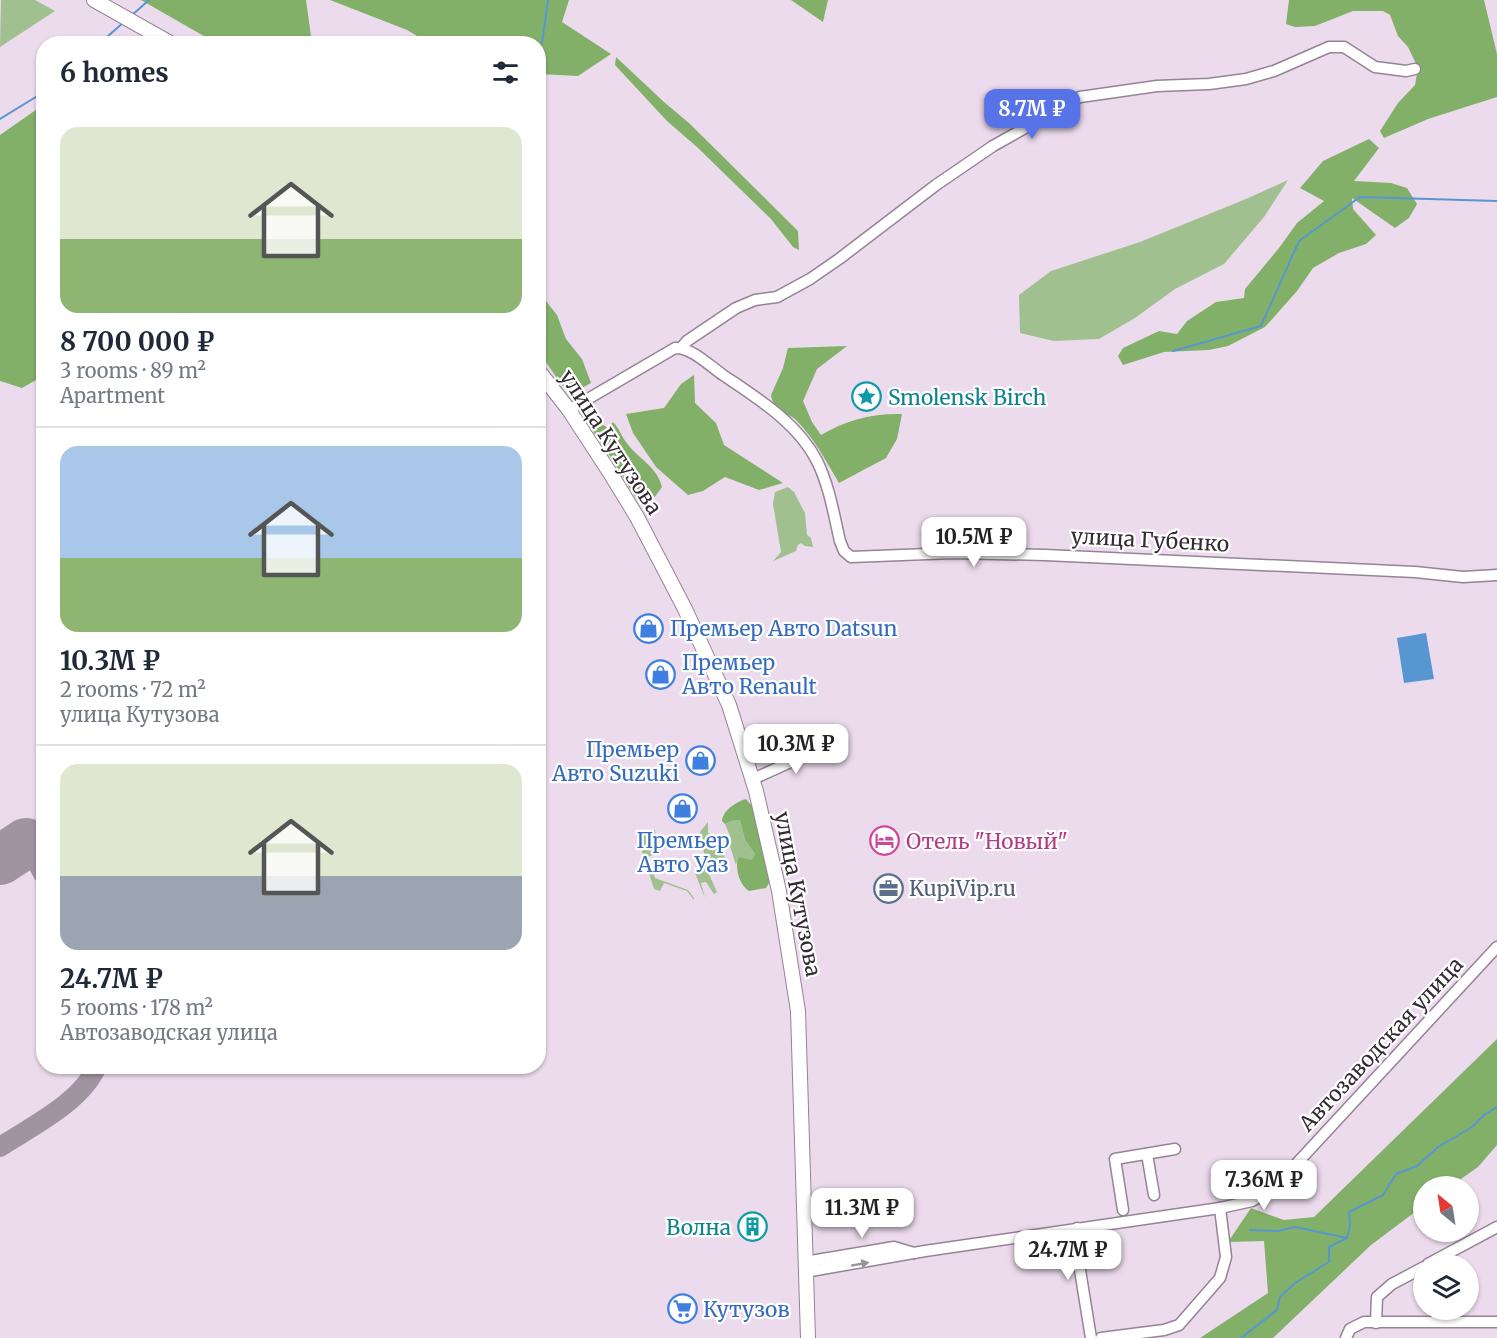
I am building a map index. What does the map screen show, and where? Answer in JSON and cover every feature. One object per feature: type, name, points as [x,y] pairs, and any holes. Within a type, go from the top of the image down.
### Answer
[{"type":"main road","points":[[94,0],[158,36]]},
{"type":"main road","name":"улица Кутузова","points":[[546,380],[569,410],[637,517],[685,609],[729,705],[753,779],[779,891],[798,1011],[808,1338]]},
{"type":"street","points":[[569,410],[675,348],[681,348],[687,340],[736,308],[755,300],[777,297],[810,279],[936,185],[993,146],[1080,97],[1157,86],[1209,84],[1246,79],[1274,71],[1329,47],[1344,47],[1376,67],[1406,71],[1415,69]]},
{"type":"street","name":"улица Губенко","points":[[681,348],[760,400],[804,440],[818,463],[840,541],[844,551],[850,557],[953,553],[1045,555],[1414,572],[1463,577],[1497,575]]},
{"type":"street","points":[[753,779],[828,745]]},
{"type":"street","name":"Автозаводская улица","points":[[805,1267],[1220,1208],[1252,1201],[1273,1189],[1497,947]]},
{"type":"street","points":[[1123,1210],[1115,1160],[1175,1149]]},
{"type":"street","points":[[1147,1154],[1154,1195]]},
{"type":"street","points":[[1101,1338],[1134,1336],[1179,1325],[1220,1278],[1226,1257],[1220,1208]]},
{"type":"street","points":[[1447,1254],[1497,1227]]},
{"type":"street","points":[[1077,1228],[1074,1233],[1091,1338]]},
{"type":"street","points":[[1376,1323],[1377,1297],[1392,1284],[1413,1273]]},
{"type":"street","points":[[1348,1333],[1364,1322],[1497,1322]]},
{"type":"green space","points":[[1,0],[35,0],[55,11],[0,47]]},
{"type":"green space","points":[[141,0],[306,0],[311,36],[204,36]]},
{"type":"green space","points":[[330,0],[569,0],[562,22],[611,54],[578,76],[546,74],[546,36],[417,36]]},
{"type":"green space","points":[[791,0],[828,0],[823,22]]},
{"type":"green space","points":[[1289,0],[1484,0],[1497,54],[1497,97],[1428,119],[1384,138],[1380,131],[1398,103],[1415,85],[1418,68],[1408,47],[1398,36],[1390,15],[1383,11],[1353,11],[1315,26],[1295,27],[1286,24]]},
{"type":"green space","points":[[616,57],[689,123],[798,231],[799,250],[793,247],[771,219],[667,121],[615,65]]},
{"type":"green space","points":[[36,110],[36,380],[22,388],[0,381],[0,135]]},
{"type":"green space","points":[[1369,139],[1379,148],[1354,181],[1391,183],[1407,188],[1417,204],[1409,218],[1395,228],[1352,198],[1353,209],[1376,235],[1366,244],[1339,253],[1313,268],[1297,291],[1265,327],[1228,346],[1209,350],[1164,352],[1123,365],[1118,356],[1123,348],[1159,331],[1177,334],[1187,321],[1216,302],[1244,298],[1245,289],[1297,223],[1324,201],[1300,188],[1323,161]]},
{"type":"green space","points":[[1288,180],[1264,217],[1224,264],[1175,289],[1135,318],[1099,339],[1054,341],[1020,333],[1019,295],[1051,271],[1140,242]]},
{"type":"green space","points":[[546,301],[557,315],[566,339],[582,359],[591,383],[582,388],[574,398],[546,362]]},
{"type":"green space","points":[[847,346],[817,369],[803,401],[812,422],[821,435],[860,418],[902,414],[897,439],[886,458],[839,483],[808,434],[796,420],[778,409],[771,395],[783,368],[788,348]]},
{"type":"green space","points":[[694,375],[695,403],[716,423],[724,445],[783,483],[759,490],[725,477],[703,491],[688,495],[656,467],[633,433],[626,414],[664,408],[681,384]]},
{"type":"green space","points":[[586,414],[608,428],[613,422],[631,448],[656,473],[662,487],[651,502],[643,505],[637,500],[585,420]]},
{"type":"green space","points":[[788,487],[794,492],[805,513],[807,535],[811,538],[813,547],[801,543],[796,551],[760,567],[773,561],[781,552],[773,504],[775,492]]},
{"type":"green space","points":[[746,799],[753,807],[769,875],[766,888],[749,891],[740,880],[737,862],[738,857],[752,860],[755,854],[745,840],[740,820],[725,824],[722,821],[725,813],[731,807]]},
{"type":"green space","points":[[740,820],[745,840],[755,854],[752,861],[738,857],[736,865],[725,824]]},
{"type":"green space","points":[[708,822],[708,833],[716,839],[725,858],[722,867],[713,868],[708,872],[717,892],[714,894],[706,882],[701,883],[705,898],[695,873],[705,858],[700,832]]},
{"type":"green space","points":[[655,830],[658,853],[648,857],[655,878],[688,890],[694,900],[687,891],[664,883],[660,891],[654,889],[636,833]]},
{"type":"green space","points":[[1497,1039],[1497,1145],[1478,1167],[1465,1176],[1413,1176],[1413,1214],[1371,1245],[1273,1338],[1200,1338],[1268,1293],[1264,1241],[1228,1242],[1251,1208],[1284,1220],[1314,1217]]},
{"type":"water","points":[[1426,633],[1434,679],[1404,683],[1397,638]]},
{"type":"waterway","points":[[131,16],[149,0]]},
{"type":"waterway","points":[[543,36],[548,0]]},
{"type":"waterway","points":[[108,36],[124,22]]},
{"type":"waterway","points":[[0,119],[36,97]]},
{"type":"waterway","points":[[1173,351],[1261,326],[1299,241],[1360,197],[1497,201]]},
{"type":"waterway","points":[[1241,1338],[1277,1310],[1280,1297],[1295,1283],[1329,1262],[1329,1247],[1347,1238],[1350,1225],[1349,1212],[1383,1195],[1396,1174],[1417,1166],[1438,1147],[1472,1127],[1485,1114],[1497,1107]]},
{"type":"waterway","points":[[1250,1230],[1278,1231],[1295,1227],[1347,1238]]},
{"type":"taxiway","points":[[26,843],[36,861]]},
{"type":"taxiway","points":[[0,1147],[68,1102],[93,1074]]},
{"type":"runway","points":[[0,860],[26,843]]},
{"type":"place","name":"Smolensk Birch","points":[[867,397]]},
{"type":"place","name":"Премьер Авто Datsun","points":[[649,628]]},
{"type":"place","name":"Премьер Авто Renault","points":[[661,674]]},
{"type":"place","name":"Премьер Авто Suzuki","points":[[700,761]]},
{"type":"place","name":"Премьер Авто Уаз","points":[[683,809]]},
{"type":"place","name":"Отель \"Новый\"","points":[[885,841]]},
{"type":"place","name":"KupiVip.ru","points":[[888,888]]},
{"type":"place","name":"Волна","points":[[752,1227]]},
{"type":"place","name":"Кутузов","points":[[682,1309]]}]
